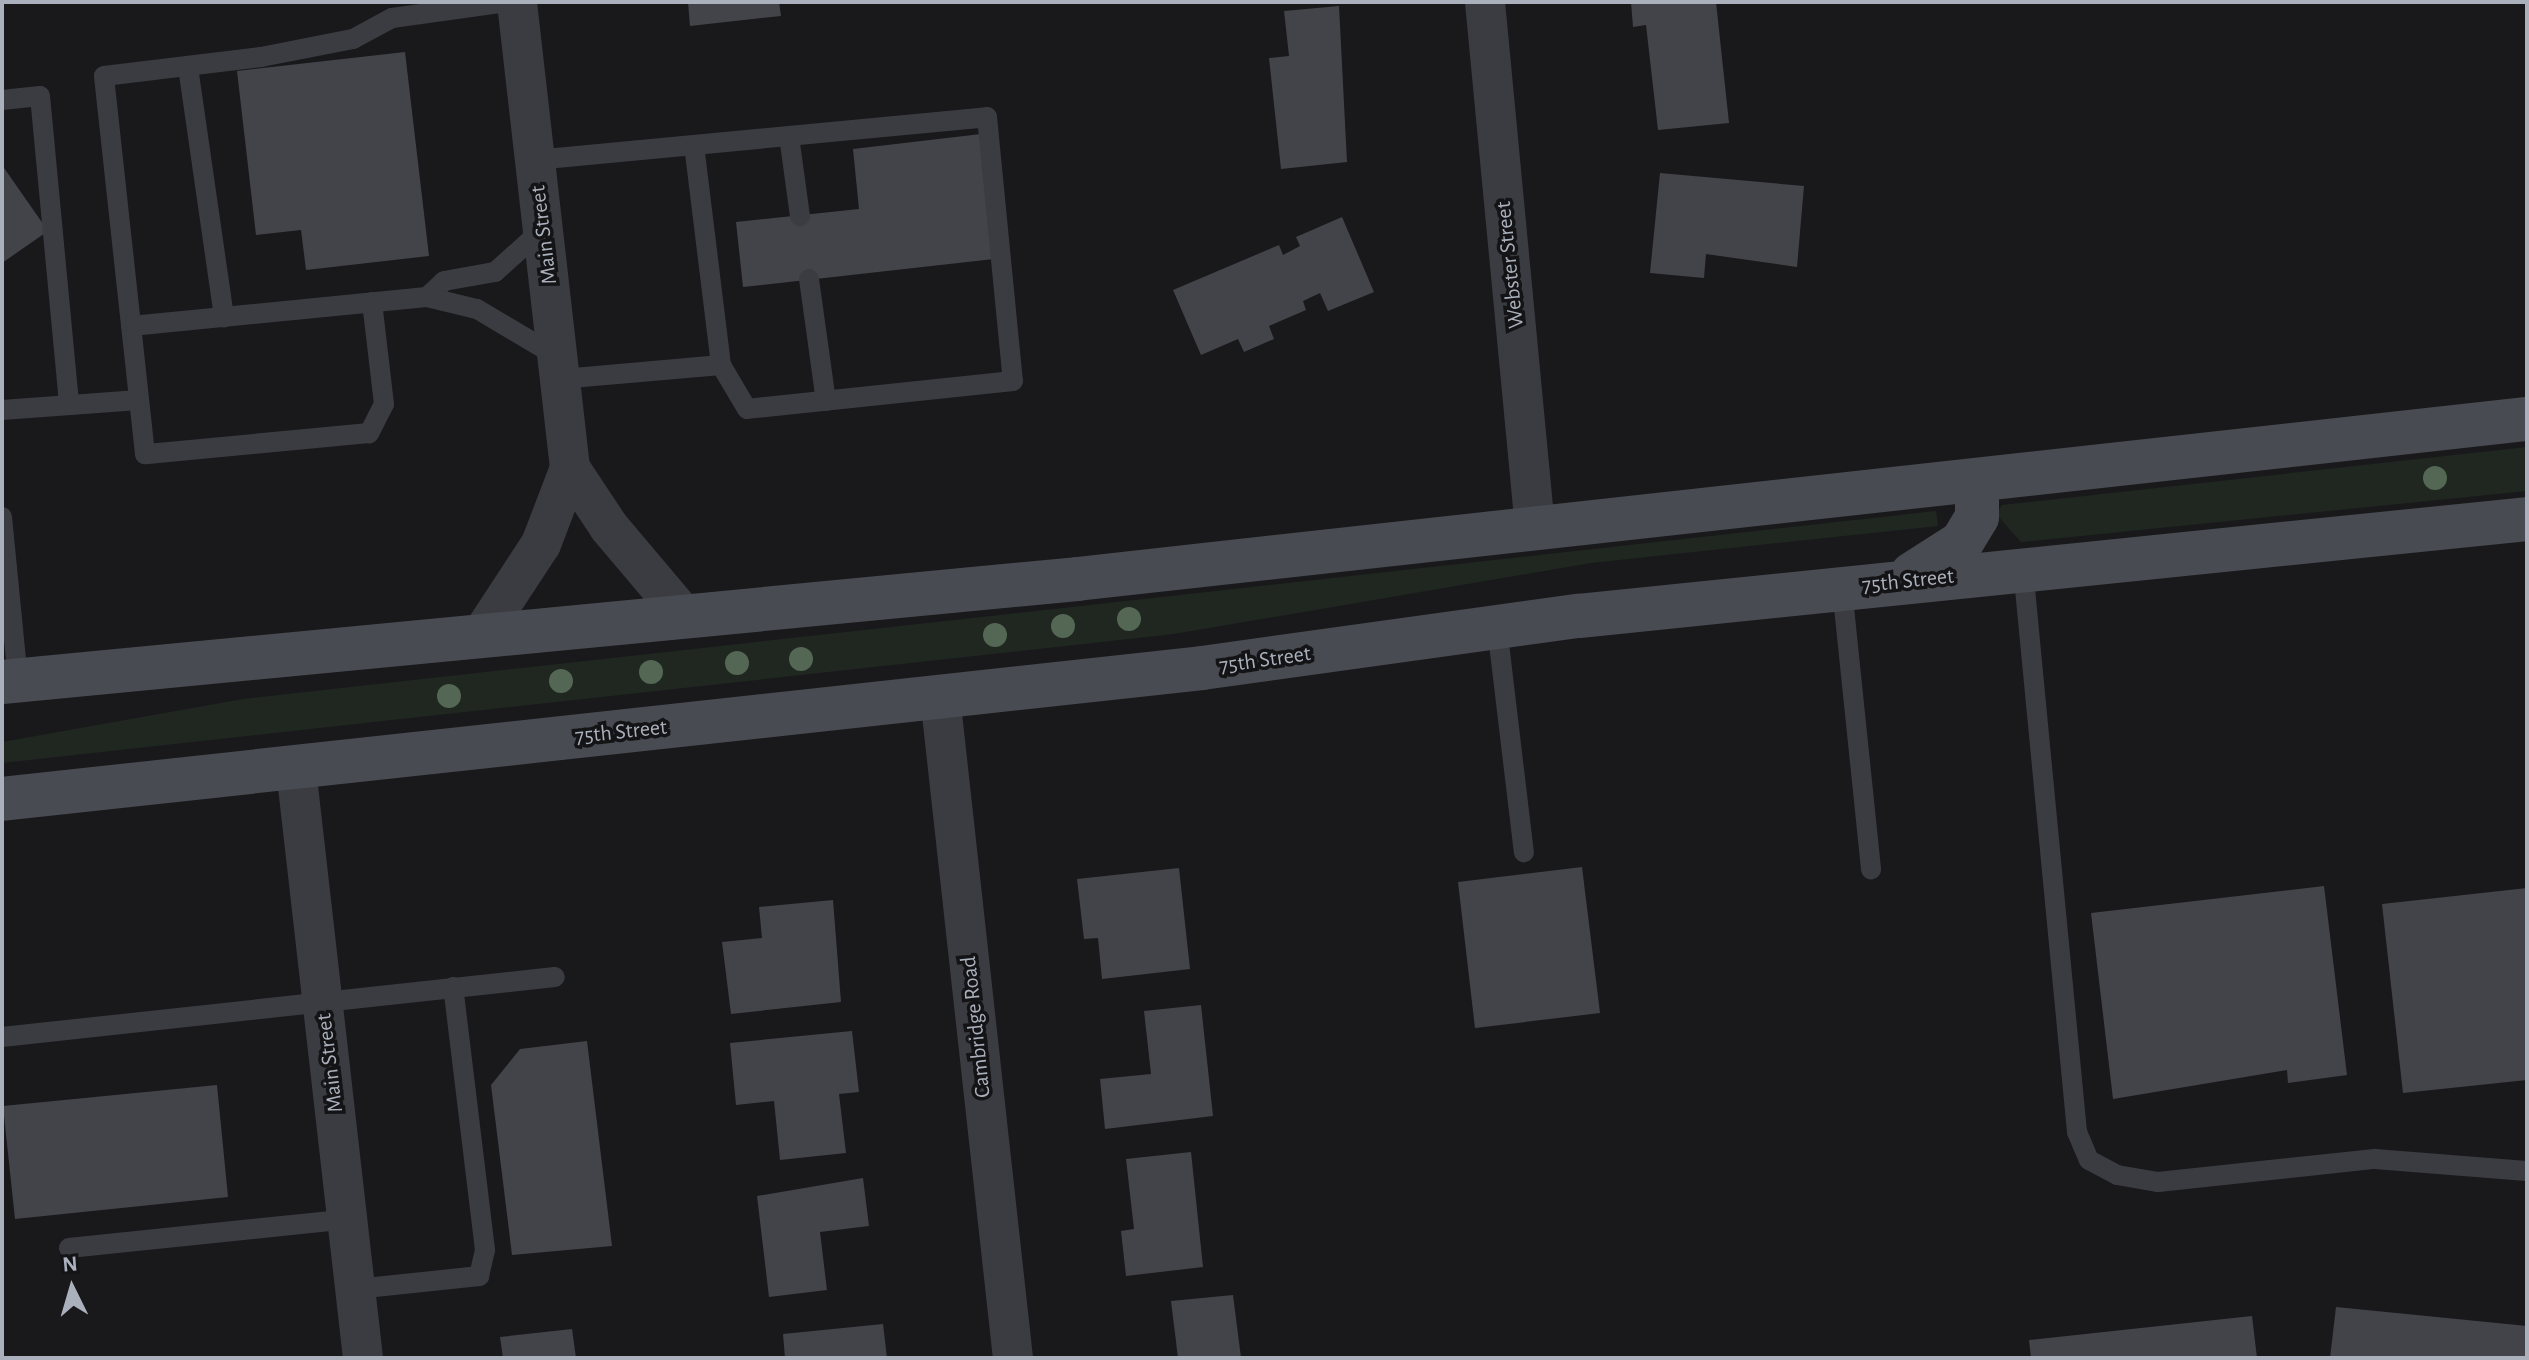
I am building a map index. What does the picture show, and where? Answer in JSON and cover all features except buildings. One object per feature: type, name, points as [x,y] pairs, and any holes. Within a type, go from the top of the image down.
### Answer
[{"type":"main road","points":[[10,681],[484,631],[685,617],[2527,419]]},
{"type":"main road","points":[[1887,582],[1928,568],[1962,542],[1977,517],[1977,480]]},
{"type":"main road","name":"75th Street","points":[[2,799],[940,696],[1887,582],[2527,519]]},
{"type":"street","name":"Main Street","points":[[484,631],[541,544],[570,468],[517,2]]},
{"type":"street","name":"Webster Street","points":[[1485,2],[1535,528]]},
{"type":"street","name":"Main Street","points":[[570,468],[609,527],[685,617]]},
{"type":"street","name":"Cambridge Road","points":[[940,696],[1013,1358]]},
{"type":"street","name":"Main Street","points":[[296,769],[363,1358]]},
{"type":"lane","points":[[372,302],[384,404],[369,433],[145,454],[104,76],[188,67],[333,44],[392,18],[507,2]]},
{"type":"lane","points":[[188,67],[224,317]]},
{"type":"lane","points":[[2,100],[40,96],[69,403]]},
{"type":"lane","points":[[535,160],[987,117],[1013,381],[747,409],[721,365],[694,145]]},
{"type":"lane","points":[[789,136],[800,216]]},
{"type":"lane","points":[[427,297],[444,281],[495,272],[543,229]]},
{"type":"lane","points":[[809,279],[826,401]]},
{"type":"lane","points":[[131,326],[427,297],[477,309],[559,368],[721,365]]},
{"type":"lane","points":[[2,410],[139,400]]},
{"type":"lane","points":[[2,517],[10,681]]},
{"type":"lane","points":[[2023,568],[2077,1132],[2089,1160],[2117,1175],[2158,1182],[2375,1159],[2527,1171]]},
{"type":"lane","points":[[1842,588],[1871,870]]},
{"type":"lane","points":[[1497,627],[1524,852]]},
{"type":"lane","points":[[2,1037],[322,998],[555,977]]},
{"type":"lane","points":[[356,1289],[479,1276],[485,1250],[453,987]]},
{"type":"lane","points":[[69,1248],[349,1219]]},
{"type":"shaded area","points":[[2527,447],[2527,491],[2021,542],[1996,514],[2002,505]]},
{"type":"shaded area","points":[[1936,511],[1938,526],[1591,563],[1174,634],[2,763],[2,742],[243,699]]}]
